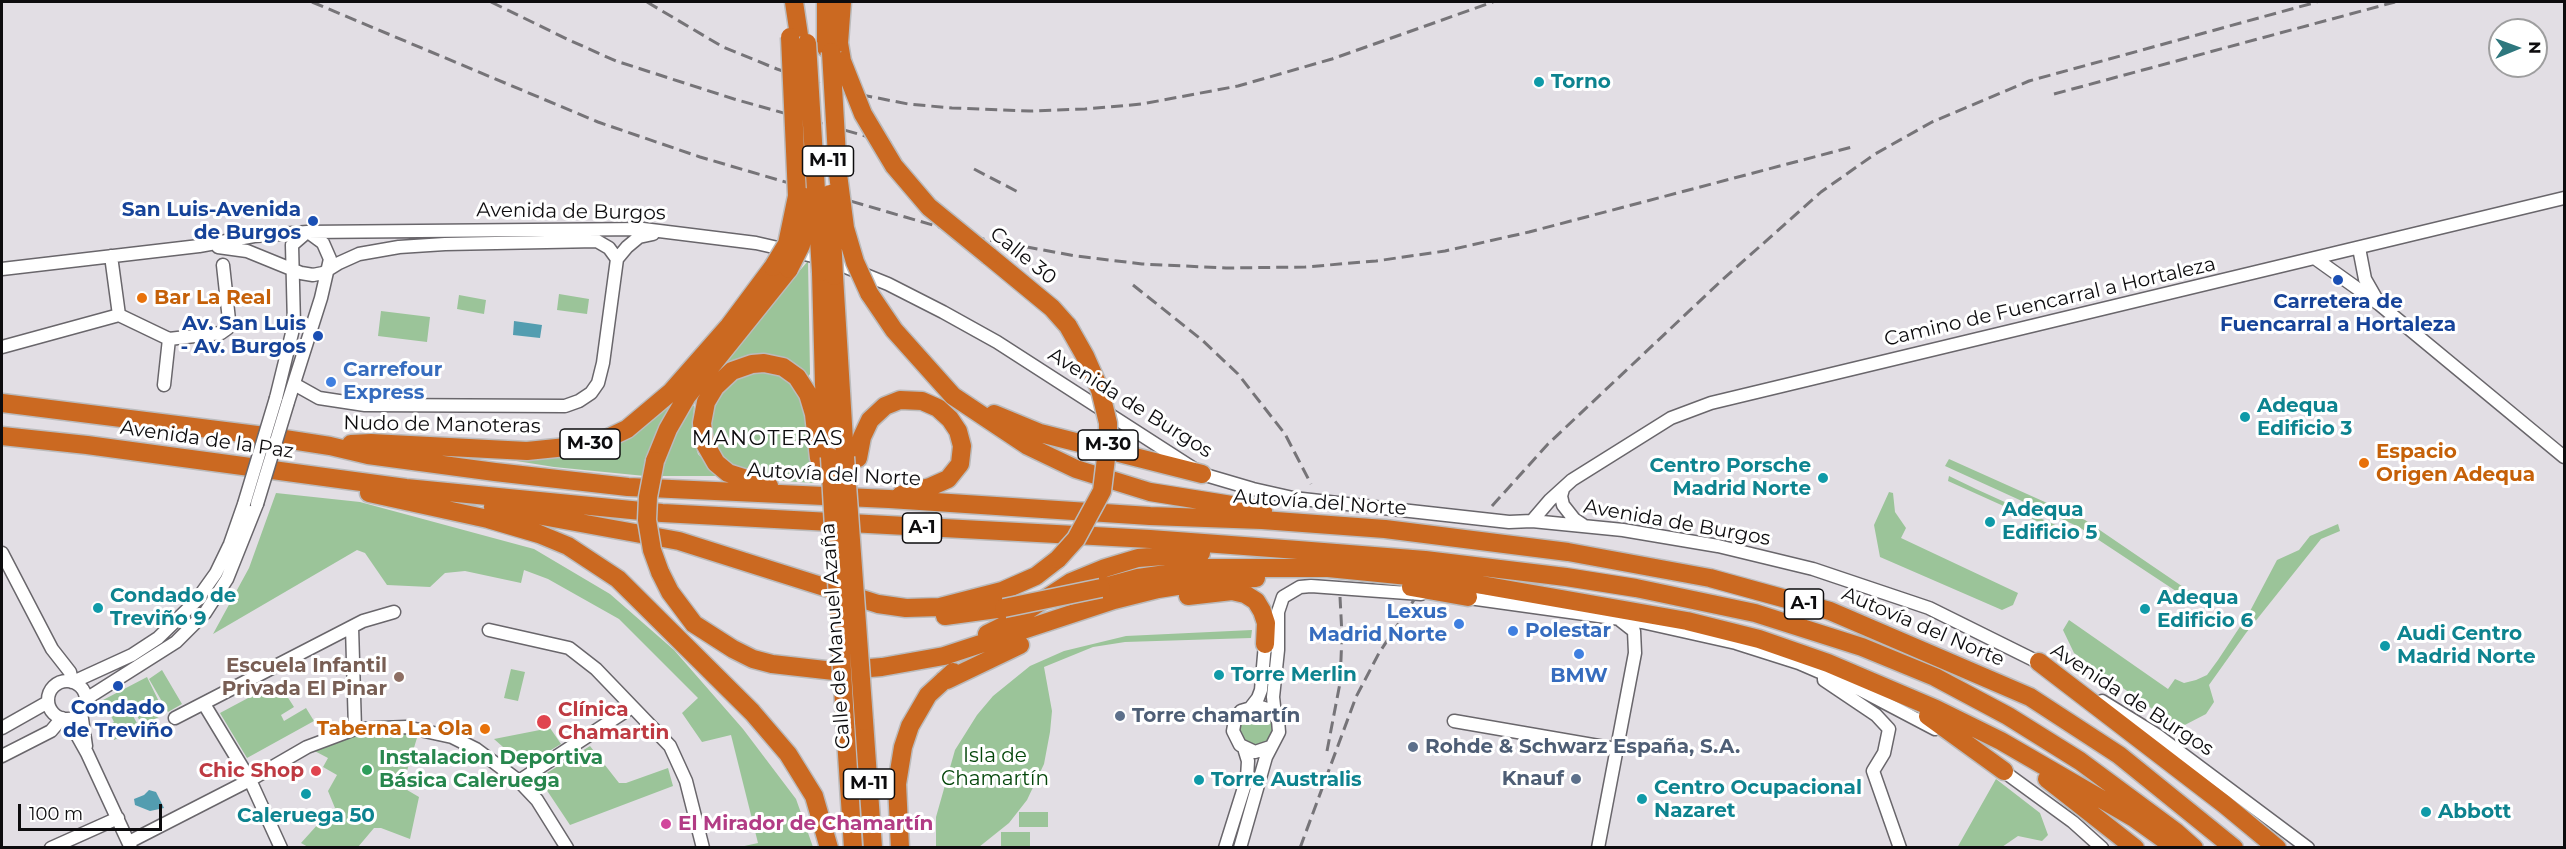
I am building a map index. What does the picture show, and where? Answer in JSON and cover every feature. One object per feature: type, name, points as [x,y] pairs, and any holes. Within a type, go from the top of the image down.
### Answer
[{"type":"highway","name":"Calle 30","points":[[783,2],[864,114],[894,166],[929,207],[1052,308],[1068,326],[1100,390],[1108,423],[1102,491],[1076,539],[1058,559],[1036,576],[1002,591],[940,607],[906,608]]},
{"type":"highway","points":[[794,2],[813,44]]},
{"type":"highway","points":[[802,2],[813,44],[833,102],[838,174],[845,228],[855,262],[870,293],[894,330],[953,396],[1028,446],[1076,470],[1150,492],[1299,515],[1314,523]]},
{"type":"highway","name":"Calle 30","points":[[813,44],[839,43],[829,2]]},
{"type":"highway","points":[[813,44],[829,2]]},
{"type":"highway","name":"Calle 30","points":[[796,210],[813,44]]},
{"type":"highway","points":[[813,44],[793,46],[803,196],[799,234],[776,287],[687,396],[668,429],[655,461],[648,497],[647,520],[652,550],[670,592],[694,624],[714,638],[753,659],[790,667],[834,671],[882,667],[944,656],[1135,594],[1221,579],[1303,576],[1535,595]]},
{"type":"highway","name":"M-11","points":[[813,44],[815,210],[827,274]]},
{"type":"highway","name":"M-11","points":[[813,44],[827,274],[824,384],[838,457]]},
{"type":"highway","name":"Nudo de Manoteras","points":[[330,446],[371,443],[528,451],[586,445],[627,429],[671,392],[783,268],[796,210]]},
{"type":"highway","points":[[812,496],[734,477],[716,464],[704,442],[702,423],[710,394],[725,376],[739,368],[764,363],[783,367],[797,377],[808,394],[814,414],[838,457],[862,437],[870,420],[885,406],[900,400],[922,400],[938,408],[950,419],[958,431],[962,446],[960,464],[948,479],[889,500]]},
{"type":"highway","points":[[932,372],[993,413],[1041,433],[1202,474]]},
{"type":"highway","name":"Avenida de la Paz","points":[[2,403],[330,446]]},
{"type":"highway","name":"Avenida de la Paz","points":[[2,436],[87,445],[303,476],[406,488]]},
{"type":"highway","name":"Autovía del Norte","points":[[330,446],[379,456],[628,487],[1314,523],[1385,529],[1568,552],[1710,578],[1830,612],[2030,698],[2119,755],[2234,848]]},
{"type":"highway","name":"Calle de Manuel Azaña","points":[[838,457],[838,622],[853,848]]},
{"type":"highway","name":"Calle de Manuel Azaña","points":[[838,457],[856,513],[867,696],[864,721],[873,848]]},
{"type":"highway","points":[[303,476],[394,500],[488,519],[539,534],[568,546],[590,559],[631,591],[770,731],[810,787],[822,816],[829,848]]},
{"type":"highway","name":"M-30","points":[[406,488],[498,509],[642,534],[706,548],[878,604],[906,608]]},
{"type":"highway","name":"A-1","points":[[406,488],[662,513],[1150,539],[1425,560],[1636,588],[1755,613],[1862,647],[1935,677],[2008,716],[2080,761],[2176,832],[2193,848]]},
{"type":"highway","points":[[882,667],[955,648],[981,637],[1005,625],[1071,582],[1122,562],[1185,553],[1298,550]]},
{"type":"highway","points":[[906,608],[918,615],[939,616],[1004,608],[1138,578],[1209,567],[1291,567],[1426,577],[1687,621],[1759,639],[1934,719],[2004,771]]},
{"type":"highway","points":[[1386,582],[1468,597]]},
{"type":"highway","points":[[944,680],[1008,649],[1088,622],[1156,601],[1207,593],[1241,592],[1256,602],[1266,623],[1265,644]]},
{"type":"highway","points":[[900,848],[897,784],[903,747],[918,711],[928,695],[972,659],[1060,619]]},
{"type":"highway","points":[[2039,662],[2224,804],[2277,848]]},
{"type":"highway","points":[[1826,668],[1936,709],[2001,741],[2123,812],[2176,848]]},
{"type":"highway","points":[[1936,709],[2040,774],[2135,848]]},
{"type":"street","name":"Camino de Fuencarral a Hortaleza","points":[[1532,521],[1572,480],[1671,418],[1711,403],[2565,198]]},
{"type":"street","name":"Avenida de Burgos","points":[[2,269],[199,246],[254,236],[307,232],[642,229],[756,243],[826,259],[888,284],[997,342],[1202,474],[1293,498],[1509,522],[1532,521],[1623,530],[1718,546],[1813,569],[1929,608],[2039,662],[2157,735],[2308,848]]},
{"type":"street","points":[[87,753],[81,712],[86,699],[176,642],[205,613],[226,579],[282,400],[294,325],[292,245],[307,232],[317,237],[328,250],[330,260],[294,384],[282,400]]},
{"type":"street","points":[[294,384],[319,398],[365,405],[565,406],[579,401],[594,388],[601,373],[617,259],[639,237],[660,232]]},
{"type":"street","name":"Avenida de Burgos","points":[[199,246],[247,251],[291,269],[313,275],[328,271],[339,263],[368,252],[445,244],[597,241],[609,248],[617,259]]},
{"type":"street","points":[[2359,249],[2365,279],[2379,304]]},
{"type":"street","points":[[111,256],[119,315]]},
{"type":"street","points":[[2316,259],[2379,304],[2563,455]]},
{"type":"street","points":[[2,347],[119,315],[170,339],[221,333],[228,328],[229,320],[223,265]]},
{"type":"street","points":[[164,385],[170,339]]},
{"type":"street","points":[[1563,489],[1561,496],[1563,506],[1574,519],[1584,526]]},
{"type":"street","points":[[72,682],[132,655],[158,639],[196,601],[216,573],[250,504]]},
{"type":"street","points":[[2,553],[52,649],[70,672],[72,682]]},
{"type":"street","points":[[1240,848],[1270,747],[1279,732],[1275,715],[1275,678],[1279,605],[1283,597],[1300,587],[1364,589],[1468,597],[1616,618],[1683,630],[1826,668],[1824,680],[1876,715],[1889,729],[1884,753],[1873,771],[1900,848]]},
{"type":"street","points":[[175,718],[363,621],[394,612]]},
{"type":"street","points":[[1616,618],[1634,631],[1635,653]]},
{"type":"street","points":[[352,627],[355,729]]},
{"type":"street","points":[[489,630],[569,648],[596,669],[670,746],[686,781],[703,848]]},
{"type":"street","points":[[1598,848],[1635,653],[1640,638],[1647,630],[1683,630]]},
{"type":"street","points":[[1225,848],[1247,778],[1248,761],[1244,748],[1234,736],[1234,725],[1238,715],[1258,698],[1261,690],[1265,644]]},
{"type":"street","points":[[52,649],[56,685]]},
{"type":"street","points":[[86,699],[81,687],[64,681],[50,692],[48,702],[53,713],[65,719],[87,753],[130,845],[307,747],[355,729],[406,727],[452,737],[476,749],[519,781],[537,800],[565,847]]},
{"type":"street","points":[[2,728],[48,702]]},
{"type":"street","points":[[204,704],[250,780],[281,848]]},
{"type":"street","points":[[1251,706],[1264,707],[1275,715]]},
{"type":"street","points":[[519,781],[632,707]]},
{"type":"street","points":[[2,756],[51,731],[65,719],[81,712]]},
{"type":"street","points":[[1454,721],[1616,749]]},
{"type":"street","points":[[1244,748],[1255,752],[1270,747]]},
{"type":"street","points":[[1605,848],[1612,810],[1616,749]]},
{"type":"street","points":[[2004,771],[2073,822],[2102,848]]},
{"type":"street","points":[[1605,848],[1603,842],[1607,796]]},
{"type":"street","points":[[51,848],[117,818]]},
{"type":"green space","points":[[808,261],[810,374],[808,377],[799,370],[711,374]]},
{"type":"green space","points":[[559,294],[589,299],[587,314],[557,310]]},
{"type":"green space","points":[[459,295],[486,300],[484,314],[457,309]]},
{"type":"green space","points":[[381,311],[430,317],[427,342],[378,336]]},
{"type":"green space","points":[[760,371],[775,372],[789,382],[800,396],[805,409],[814,483],[783,481],[744,472],[723,458],[714,447],[710,431],[712,413],[725,387],[742,376]]},
{"type":"green space","points":[[683,387],[645,476],[554,467],[504,459],[576,454]]},
{"type":"green space","points":[[688,405],[694,406],[692,435],[698,454],[717,474],[716,476],[659,476],[662,463]]},
{"type":"green space","points":[[1949,459],[2085,520],[2192,593],[2188,599],[2079,527],[1945,466]]},
{"type":"green space","points":[[1949,476],[2062,528],[2059,531],[1948,481]]},
{"type":"green space","points":[[1889,492],[1893,493],[1895,512],[1906,528],[1901,538],[2018,593],[2013,605],[2002,610],[1880,557],[1874,525]]},
{"type":"green space","points":[[276,493],[360,502],[534,549],[610,594],[674,650],[743,729],[796,799],[813,847],[740,847],[758,843],[731,735],[702,742],[682,713],[698,698],[619,619],[548,579],[524,570],[521,583],[465,571],[445,573],[430,587],[387,585],[365,553],[357,550],[213,634],[249,568]]},
{"type":"green space","points":[[2338,524],[2340,531],[2321,539],[2246,633],[2209,685],[2214,702],[2206,714],[2179,728],[2074,653],[2063,630],[2069,620],[2168,689],[2175,679],[2184,683],[2196,680],[2207,675],[2218,660],[2249,613],[2277,560],[2299,550],[2310,536]]},
{"type":"green space","name":"Isla de Chamartín","points":[[1252,630],[1251,638],[1125,642],[1093,647],[1044,667],[1052,711],[1050,732],[1044,764],[1027,800],[1009,823],[979,847],[936,847],[936,817],[955,750],[977,715],[993,696],[1030,666],[1064,651],[1126,636]]},
{"type":"green space","points":[[511,669],[525,672],[518,701],[504,698]]},
{"type":"green space","points":[[162,670],[182,704],[168,712],[149,679]]},
{"type":"green space","points":[[147,677],[165,714],[142,725],[135,712],[132,714],[139,727],[114,740],[107,726],[114,722],[103,700]]},
{"type":"green space","points":[[278,682],[294,707],[281,715],[284,721],[306,708],[314,721],[247,758],[220,713]]},
{"type":"green space","points":[[1256,713],[1268,717],[1272,729],[1268,741],[1256,745],[1244,741],[1240,729],[1244,717]]},
{"type":"green space","points":[[420,728],[402,787],[419,797],[410,839],[381,828],[374,828],[358,847],[308,847],[301,843],[319,823],[334,814],[332,810],[335,808],[328,791],[337,775],[323,767],[328,758],[307,747],[355,729]]},
{"type":"green space","points":[[550,728],[561,744],[531,762],[520,762],[494,739]]},
{"type":"green space","points":[[590,746],[619,783],[626,783],[668,768],[673,786],[570,825],[542,783],[542,776]]},
{"type":"green space","points":[[1996,779],[2040,813],[2048,835],[2042,841],[2018,836],[2002,847],[1957,848]]},
{"type":"green space","points":[[1019,812],[1048,812],[1048,827],[1019,827]]},
{"type":"green space","points":[[1001,832],[1030,832],[1030,846],[1001,847]]},
{"type":"water","points":[[514,321],[542,325],[540,338],[513,335]]},
{"type":"water","points":[[149,790],[156,792],[164,808],[150,811],[135,805],[134,799]]},
{"type":"railway","points":[[312,2],[598,122],[700,157],[977,238],[1076,256],[1142,264],[1226,268],[1305,267],[1376,261],[1445,251],[1529,232],[1852,147]]},
{"type":"railway","points":[[491,2],[616,61],[734,99],[894,144]]},
{"type":"railway","points":[[647,2],[723,47],[837,90],[908,104],[1030,111],[1142,104],[1238,86],[1332,59],[1493,2]]},
{"type":"railway","points":[[1492,506],[1548,444],[1721,281],[1821,192],[1875,154],[1932,122],[2029,81],[2317,2]]},
{"type":"railway","points":[[2054,94],[2395,2]]},
{"type":"railway","points":[[974,169],[1018,192]]},
{"type":"railway","points":[[1133,285],[1202,340],[1238,374],[1285,434],[1311,484]]},
{"type":"railway","points":[[1327,751],[1340,683],[1342,635],[1340,597]]},
{"type":"railway","points":[[1300,848],[1356,697],[1379,653],[1414,600]]},
{"type":"place","name":"Torno","points":[[1539,82]]},
{"type":"place","name":"San Luis-Avenida de Burgos","points":[[313,221]]},
{"type":"place","name":"Carretera de Fuencarral a Hortaleza","points":[[2338,280]]},
{"type":"place","name":"Bar La Real","points":[[142,298]]},
{"type":"place","name":"Av. San Luis - Av. Burgos","points":[[318,336]]},
{"type":"place","name":"Carrefour Express","points":[[331,382]]},
{"type":"place","name":"Adequa Edificio 3","points":[[2245,417]]},
{"type":"place","name":"Espacio Origen Adequa","points":[[2364,463]]},
{"type":"place","name":"Centro Porsche Madrid Norte","points":[[1823,478]]},
{"type":"place","name":"Adequa Edificio 5","points":[[1990,522]]},
{"type":"place","name":"Condado de Treviño 9","points":[[98,608]]},
{"type":"place","name":"Adequa Edificio 6","points":[[2145,609]]},
{"type":"place","name":"Lexus Madrid Norte","points":[[1459,624]]},
{"type":"place","name":"Polestar","points":[[1513,631]]},
{"type":"place","name":"Audi Centro Madrid Norte","points":[[2385,646]]},
{"type":"place","name":"BMW","points":[[1579,654]]},
{"type":"place","name":"Torre Merlin","points":[[1219,675]]},
{"type":"place","name":"Escuela Infantil Privada El Pinar","points":[[399,677]]},
{"type":"place","name":"Condado de Treviño","points":[[118,686]]},
{"type":"place","name":"Torre chamartín","points":[[1120,716]]},
{"type":"place","name":"Clínica Chamartin","points":[[544,722]]},
{"type":"place","name":"Taberna La Ola","points":[[485,729]]},
{"type":"place","name":"Rohde & Schwarz España, S.A.","points":[[1413,747]]},
{"type":"place","name":"Instalacion Deportiva Básica Caleruega","points":[[367,770]]},
{"type":"place","name":"Chic Shop","points":[[316,771]]},
{"type":"place","name":"Knauf","points":[[1576,779]]},
{"type":"place","name":"Torre Australis","points":[[1199,780]]},
{"type":"place","name":"Caleruega 50","points":[[306,794]]},
{"type":"place","name":"Centro Ocupacional Nazaret","points":[[1642,799]]},
{"type":"place","name":"Abbott","points":[[2426,812]]},
{"type":"place","name":"El Mirador de Chamartín","points":[[666,824]]},
{"type":"district","name":"MANOTERAS","points":[[768,439]]}]
